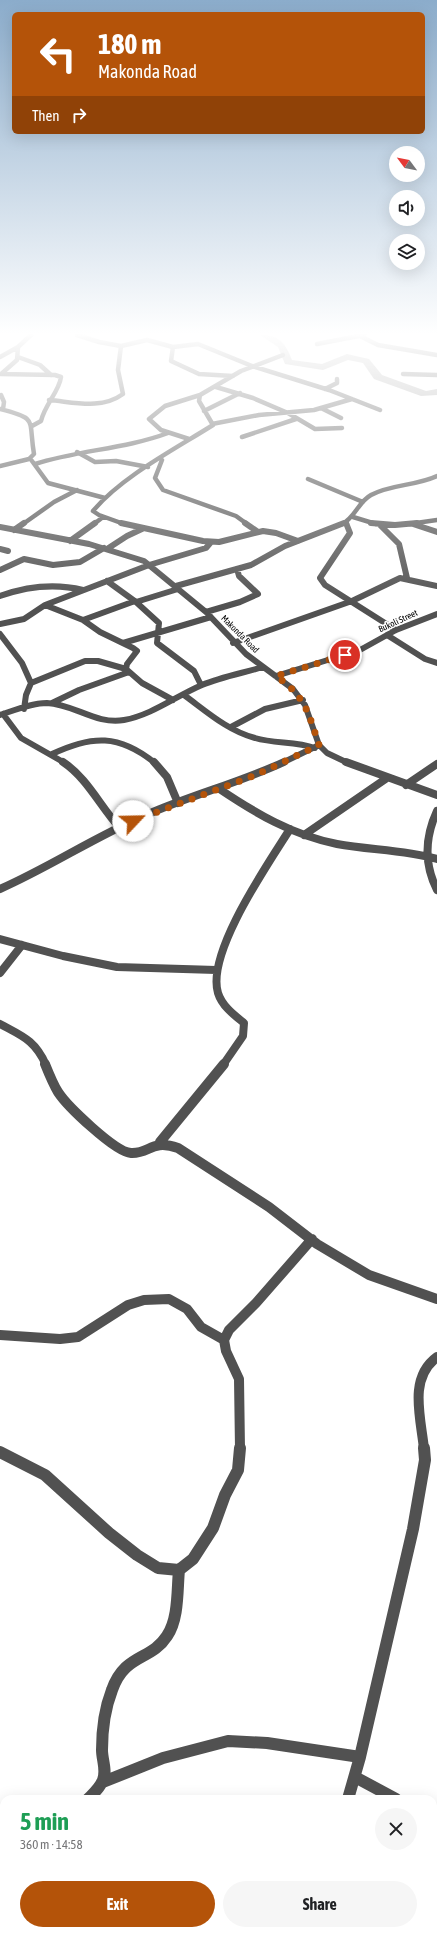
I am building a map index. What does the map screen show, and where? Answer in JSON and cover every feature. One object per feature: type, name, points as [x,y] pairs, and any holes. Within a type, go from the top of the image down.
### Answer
[{"type":"street","points":[[152,425],[168,433],[189,439]]},
{"type":"street","points":[[210,425],[162,457],[105,498],[94,511],[103,517],[144,528],[179,537],[211,542],[236,539],[258,532],[267,532],[298,541]]},
{"type":"street","points":[[242,437],[277,425]]},
{"type":"street","points":[[308,425],[315,429],[342,428]]},
{"type":"street","points":[[1,466],[29,459],[34,454],[30,436],[32,426]]},
{"type":"street","points":[[35,464],[54,457],[76,452],[123,446],[168,433]]},
{"type":"street","points":[[76,452],[95,462],[116,461],[148,467]]},
{"type":"street","points":[[162,457],[162,462],[158,466],[156,473],[156,483],[163,490],[236,516],[258,532]]},
{"type":"street","points":[[29,459],[35,464],[48,483],[105,498]]},
{"type":"street","points":[[83,620],[177,587],[259,562],[274,551],[346,522],[353,517],[363,502],[373,494],[420,483],[437,476]]},
{"type":"street","points":[[308,479],[363,502]]},
{"type":"street","points":[[0,531],[11,530],[54,502],[77,490]]},
{"type":"street","points":[[70,541],[103,517]]},
{"type":"street","points":[[353,517],[380,525],[411,524],[437,520]]},
{"type":"street","points":[[346,522],[350,533],[346,543],[325,568],[320,578],[325,585],[396,630]]},
{"type":"street","points":[[411,524],[437,532]]},
{"type":"street","points":[[380,525],[399,544],[407,578]]},
{"type":"street","name":"Makonda Road","points":[[0,527],[105,548],[136,558],[149,565],[206,612],[234,642],[263,667],[293,689],[303,700],[317,746]]},
{"type":"street","points":[[0,570],[24,559],[53,565],[80,562],[122,538],[144,528]]},
{"type":"street","points":[[0,624],[24,619],[45,606],[83,590],[149,565],[206,548],[211,542]]},
{"type":"street","points":[[0,549],[8,551]]},
{"type":"street","points":[[206,612],[240,602],[258,594],[239,576],[237,569]]},
{"type":"street","points":[[234,642],[352,601],[391,581],[407,578],[437,586]]},
{"type":"street","points":[[107,581],[136,601],[159,623],[157,643],[194,671],[201,685]]},
{"type":"street","points":[[0,596],[35,585],[66,586],[83,590]]},
{"type":"street","points":[[45,606],[83,620],[100,632],[137,651],[136,655],[127,664],[127,671]]},
{"type":"street","name":"Bukoli Street","points":[[276,676],[355,652],[396,630],[437,614]]},
{"type":"street","points":[[122,643],[210,617]]},
{"type":"street","points":[[0,634],[26,668],[31,683],[26,696],[24,709]]},
{"type":"street","points":[[387,635],[402,642],[421,657],[437,663]]},
{"type":"street","points":[[31,683],[85,660],[98,661],[127,671],[141,684],[174,700]]},
{"type":"street","points":[[52,703],[101,719],[114,721],[125,720],[174,700],[201,685],[263,667]]},
{"type":"street","points":[[119,827],[105,812],[86,783],[67,764],[52,754],[21,738],[1,714],[36,705],[52,703],[79,690],[127,671]]},
{"type":"street","points":[[184,695],[231,727],[256,739],[291,740],[317,746],[336,758],[406,785],[437,795]]},
{"type":"street","points":[[231,727],[271,706],[303,700]]},
{"type":"street","points":[[52,754],[70,745],[99,738],[116,740],[132,746],[163,770],[178,803]]},
{"type":"street","points":[[0,889],[23,879],[119,827],[178,803],[276,768],[317,746]]},
{"type":"street","points":[[406,785],[437,764]]},
{"type":"street","points":[[304,836],[387,778]]},
{"type":"street","points":[[218,788],[254,811],[304,836],[357,848],[426,856],[437,859]]},
{"type":"street","points":[[437,811],[430,830],[426,856],[433,883],[437,890]]},
{"type":"street","points":[[0,1024],[31,1042],[39,1051],[54,1087],[63,1100],[118,1148],[130,1154],[138,1153],[160,1142],[218,1072],[242,1036],[244,1023],[229,1010],[217,992],[216,970],[231,928],[290,829]]},
{"type":"street","points":[[0,939],[63,956],[117,967],[216,970]]},
{"type":"street","points":[[0,973],[22,945]]},
{"type":"street","points":[[160,1142],[168,1143],[178,1148],[269,1207],[312,1239],[369,1275],[437,1299]]},
{"type":"street","points":[[103,1782],[105,1769],[102,1751],[104,1724],[118,1674],[130,1661],[155,1647],[167,1636],[173,1621],[179,1570],[193,1558],[213,1528],[225,1495],[238,1470],[240,1443],[239,1379],[226,1351],[224,1340],[229,1330],[256,1303],[312,1239]]},
{"type":"street","points":[[0,1335],[60,1339],[78,1337],[128,1306],[144,1300],[169,1299],[187,1309],[201,1327],[224,1340]]},
{"type":"street","points":[[349,1795],[360,1756],[413,1529],[425,1460],[418,1386],[420,1374],[428,1363],[437,1357]]},
{"type":"street","points":[[0,1452],[45,1475],[109,1533],[137,1555],[158,1568],[179,1570]]},
{"type":"street","points":[[92,1795],[103,1782],[163,1758],[228,1741],[266,1743],[360,1756]]},
{"type":"street","points":[[354,1777],[388,1795]]},
{"type":"route","points":[[133,821],[167,806],[276,768],[319,745],[303,700],[293,689],[276,676],[345,655]]}]
